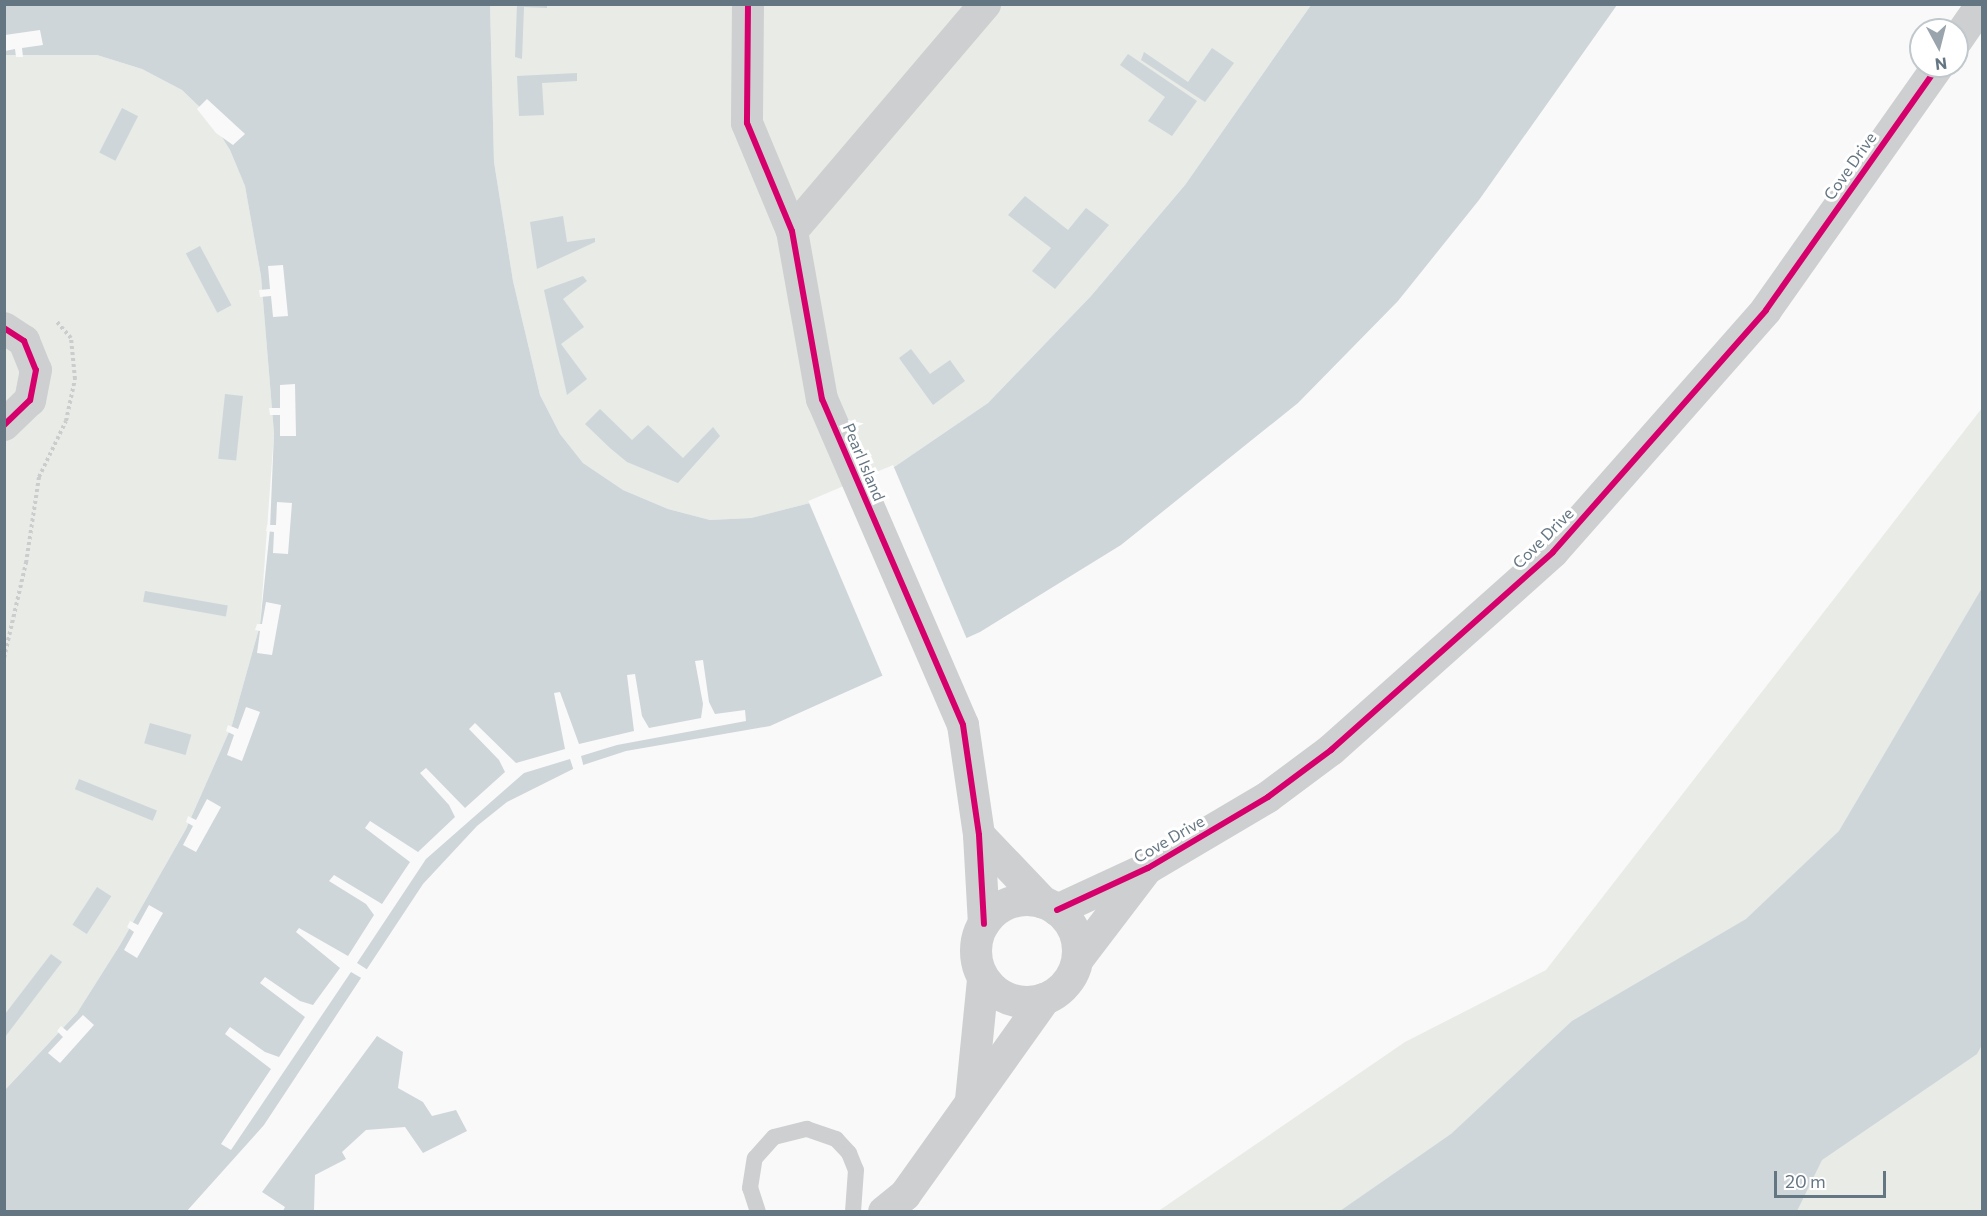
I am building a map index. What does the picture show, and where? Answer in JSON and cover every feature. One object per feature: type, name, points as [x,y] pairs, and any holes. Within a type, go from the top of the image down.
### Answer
[{"type":"street","name":"Pearl Island","points":[[748,4],[747,123],[792,231],[822,399],[963,725],[979,835],[984,924]]},
{"type":"street","points":[[792,231],[984,4]]},
{"type":"street","points":[[1969,23],[1982,4]]},
{"type":"street","name":"Cove Drive","points":[[1051,906],[1148,868],[1268,797],[1332,750],[1552,552],[1766,310],[1930,78]]},
{"type":"street","points":[[4,328],[24,340],[36,370],[30,400],[4,425]]},
{"type":"street","points":[[884,1212],[905,1195],[1045,999],[1061,990],[1072,976],[1078,959],[1077,941],[1070,923],[979,835]]},
{"type":"street","name":"Cove Drive","points":[[1078,959],[1148,868]]},
{"type":"street","points":[[970,1101],[983,979],[976,961],[976,941],[984,924],[995,911],[1010,903],[1051,906]]},
{"type":"street","points":[[983,979],[1011,1000],[1045,999]]},
{"type":"lane","points":[[758,1212],[750,1188],[755,1158],[774,1137],[807,1129],[836,1139],[849,1153],[856,1170],[853,1212]]},
{"type":"path","points":[[4,658],[26,563],[39,477],[66,421],[75,379],[71,338],[49,315]]},
{"type":"shaded area","points":[[5,5],[490,5],[494,162],[513,281],[540,395],[560,434],[583,463],[623,490],[668,509],[710,520],[751,518],[818,501],[884,474],[988,403],[1091,296],[1185,185],[1311,5],[1617,5],[1479,200],[1398,301],[1298,403],[1121,545],[980,632],[770,726],[626,751],[577,767],[507,802],[477,826],[423,884],[264,1125],[186,1212],[5,1211],[5,1090],[77,1013],[120,945],[186,829],[232,725],[260,625],[270,529],[274,433],[261,276],[245,186],[230,150],[208,115],[182,90],[142,69],[97,55],[5,55]]},
{"type":"shaded area","points":[[490,5],[1311,5],[1185,185],[1091,296],[988,403],[884,474],[818,501],[751,518],[710,520],[668,509],[623,490],[583,463],[560,434],[540,395],[513,281],[494,162]]},
{"type":"shaded area","points":[[517,5],[547,5],[547,8],[524,7],[522,59],[515,57]]},
{"type":"shaded area","points":[[1212,48],[1234,63],[1205,102],[1141,60],[1144,52],[1188,82]]},
{"type":"shaded area","points":[[38,53],[97,55],[142,69],[182,90],[208,115],[230,150],[245,186],[261,276],[274,433],[260,625],[232,725],[186,829],[120,945],[77,1013],[5,1090],[5,55]]},
{"type":"shaded area","points":[[1128,54],[1197,101],[1172,136],[1148,121],[1165,97],[1120,65]]},
{"type":"shaded area","points":[[577,73],[577,81],[542,83],[544,115],[519,116],[517,76]]},
{"type":"shaded area","points":[[122,108],[138,116],[115,161],[99,153]]},
{"type":"shaded area","points":[[1025,196],[1068,230],[1086,208],[1109,225],[1055,289],[1032,271],[1051,248],[1008,215]]},
{"type":"shaded area","points":[[563,216],[567,242],[595,238],[595,242],[537,269],[530,222]]},
{"type":"shaded area","points":[[200,246],[231,305],[217,313],[186,254]]},
{"type":"shaded area","points":[[583,276],[587,281],[563,299],[584,327],[561,344],[587,379],[567,395],[544,290]]},
{"type":"shaded area","points":[[911,349],[930,374],[950,360],[965,381],[933,405],[899,358]]},
{"type":"shaded area","points":[[225,394],[243,396],[236,461],[218,459]]},
{"type":"shaded area","points":[[1982,408],[1982,1211],[1157,1212],[1405,1042],[1546,970]]},
{"type":"shaded area","points":[[600,409],[632,440],[648,425],[683,458],[713,427],[720,436],[678,483],[627,462],[610,448],[585,424]]},
{"type":"shaded area","points":[[1982,588],[1982,1045],[1977,1054],[1822,1160],[1797,1211],[1340,1211],[1451,1134],[1572,1021],[1746,919],[1839,831]]},
{"type":"shaded area","points":[[145,591],[228,606],[226,616],[143,602]]},
{"type":"shaded area","points":[[150,723],[191,735],[186,755],[144,743]]},
{"type":"shaded area","points":[[79,779],[157,810],[153,821],[75,789]]},
{"type":"shaded area","points":[[97,887],[111,896],[87,934],[72,925]]},
{"type":"shaded area","points":[[51,954],[62,962],[5,1037],[5,1014]]},
{"type":"shaded area","points":[[377,1036],[403,1052],[398,1088],[423,1102],[432,1116],[456,1110],[467,1131],[423,1153],[405,1127],[366,1130],[342,1152],[346,1159],[315,1175],[314,1211],[283,1211],[285,1207],[262,1192]]},
{"type":"pier","points":[[40,30],[43,45],[22,48],[23,57],[16,57],[15,49],[5,51],[5,35]]},
{"type":"pier","points":[[207,99],[245,134],[233,145],[216,133],[197,109]]},
{"type":"pier","points":[[283,265],[288,316],[273,317],[271,296],[260,297],[259,290],[270,289],[268,266]]},
{"type":"pier","points":[[295,384],[296,436],[280,436],[280,415],[270,415],[269,408],[280,408],[280,385]]},
{"type":"pier","points":[[893,465],[968,641],[883,677],[808,501]]},
{"type":"pier","points":[[277,502],[292,503],[288,554],[273,553],[274,532],[266,531],[267,525],[276,525]]},
{"type":"pier","points":[[266,602],[281,605],[272,655],[257,653],[260,631],[255,630],[257,624],[262,624]]},
{"type":"pier","points":[[703,660],[709,702],[715,714],[745,710],[746,721],[617,745],[581,756],[584,768],[574,771],[570,759],[524,773],[426,859],[357,963],[368,970],[363,979],[351,972],[231,1150],[221,1144],[271,1069],[225,1034],[230,1027],[265,1052],[279,1057],[305,1017],[260,983],[265,977],[300,1001],[313,1005],[340,968],[296,932],[299,928],[348,956],[374,915],[366,904],[329,881],[334,875],[382,904],[410,862],[365,828],[370,821],[418,852],[455,817],[449,805],[420,773],[426,768],[465,808],[505,772],[499,760],[469,729],[475,723],[516,763],[565,749],[554,693],[560,692],[579,744],[634,731],[627,675],[635,674],[642,716],[649,728],[701,718],[703,704],[695,661]]},
{"type":"pier","points":[[246,707],[260,712],[242,761],[227,755],[234,735],[226,731],[228,725],[238,729]]},
{"type":"pier","points":[[207,799],[221,807],[196,852],[183,845],[193,826],[186,822],[188,816],[196,820]]},
{"type":"pier","points":[[149,905],[163,913],[137,958],[124,950],[134,932],[127,927],[130,921],[138,925]]},
{"type":"pier","points":[[83,1015],[94,1025],[60,1063],[48,1053],[63,1037],[57,1031],[61,1026],[67,1031]]},
{"type":"cycle path","points":[[748,4],[747,123],[792,231],[822,399],[963,725],[979,835],[984,924]]},
{"type":"cycle path","points":[[1057,910],[1148,868],[1268,797],[1331,750],[1553,552],[1766,310],[1930,78]]},
{"type":"cycle path","points":[[4,328],[24,341],[36,370],[30,400],[4,425]]}]
